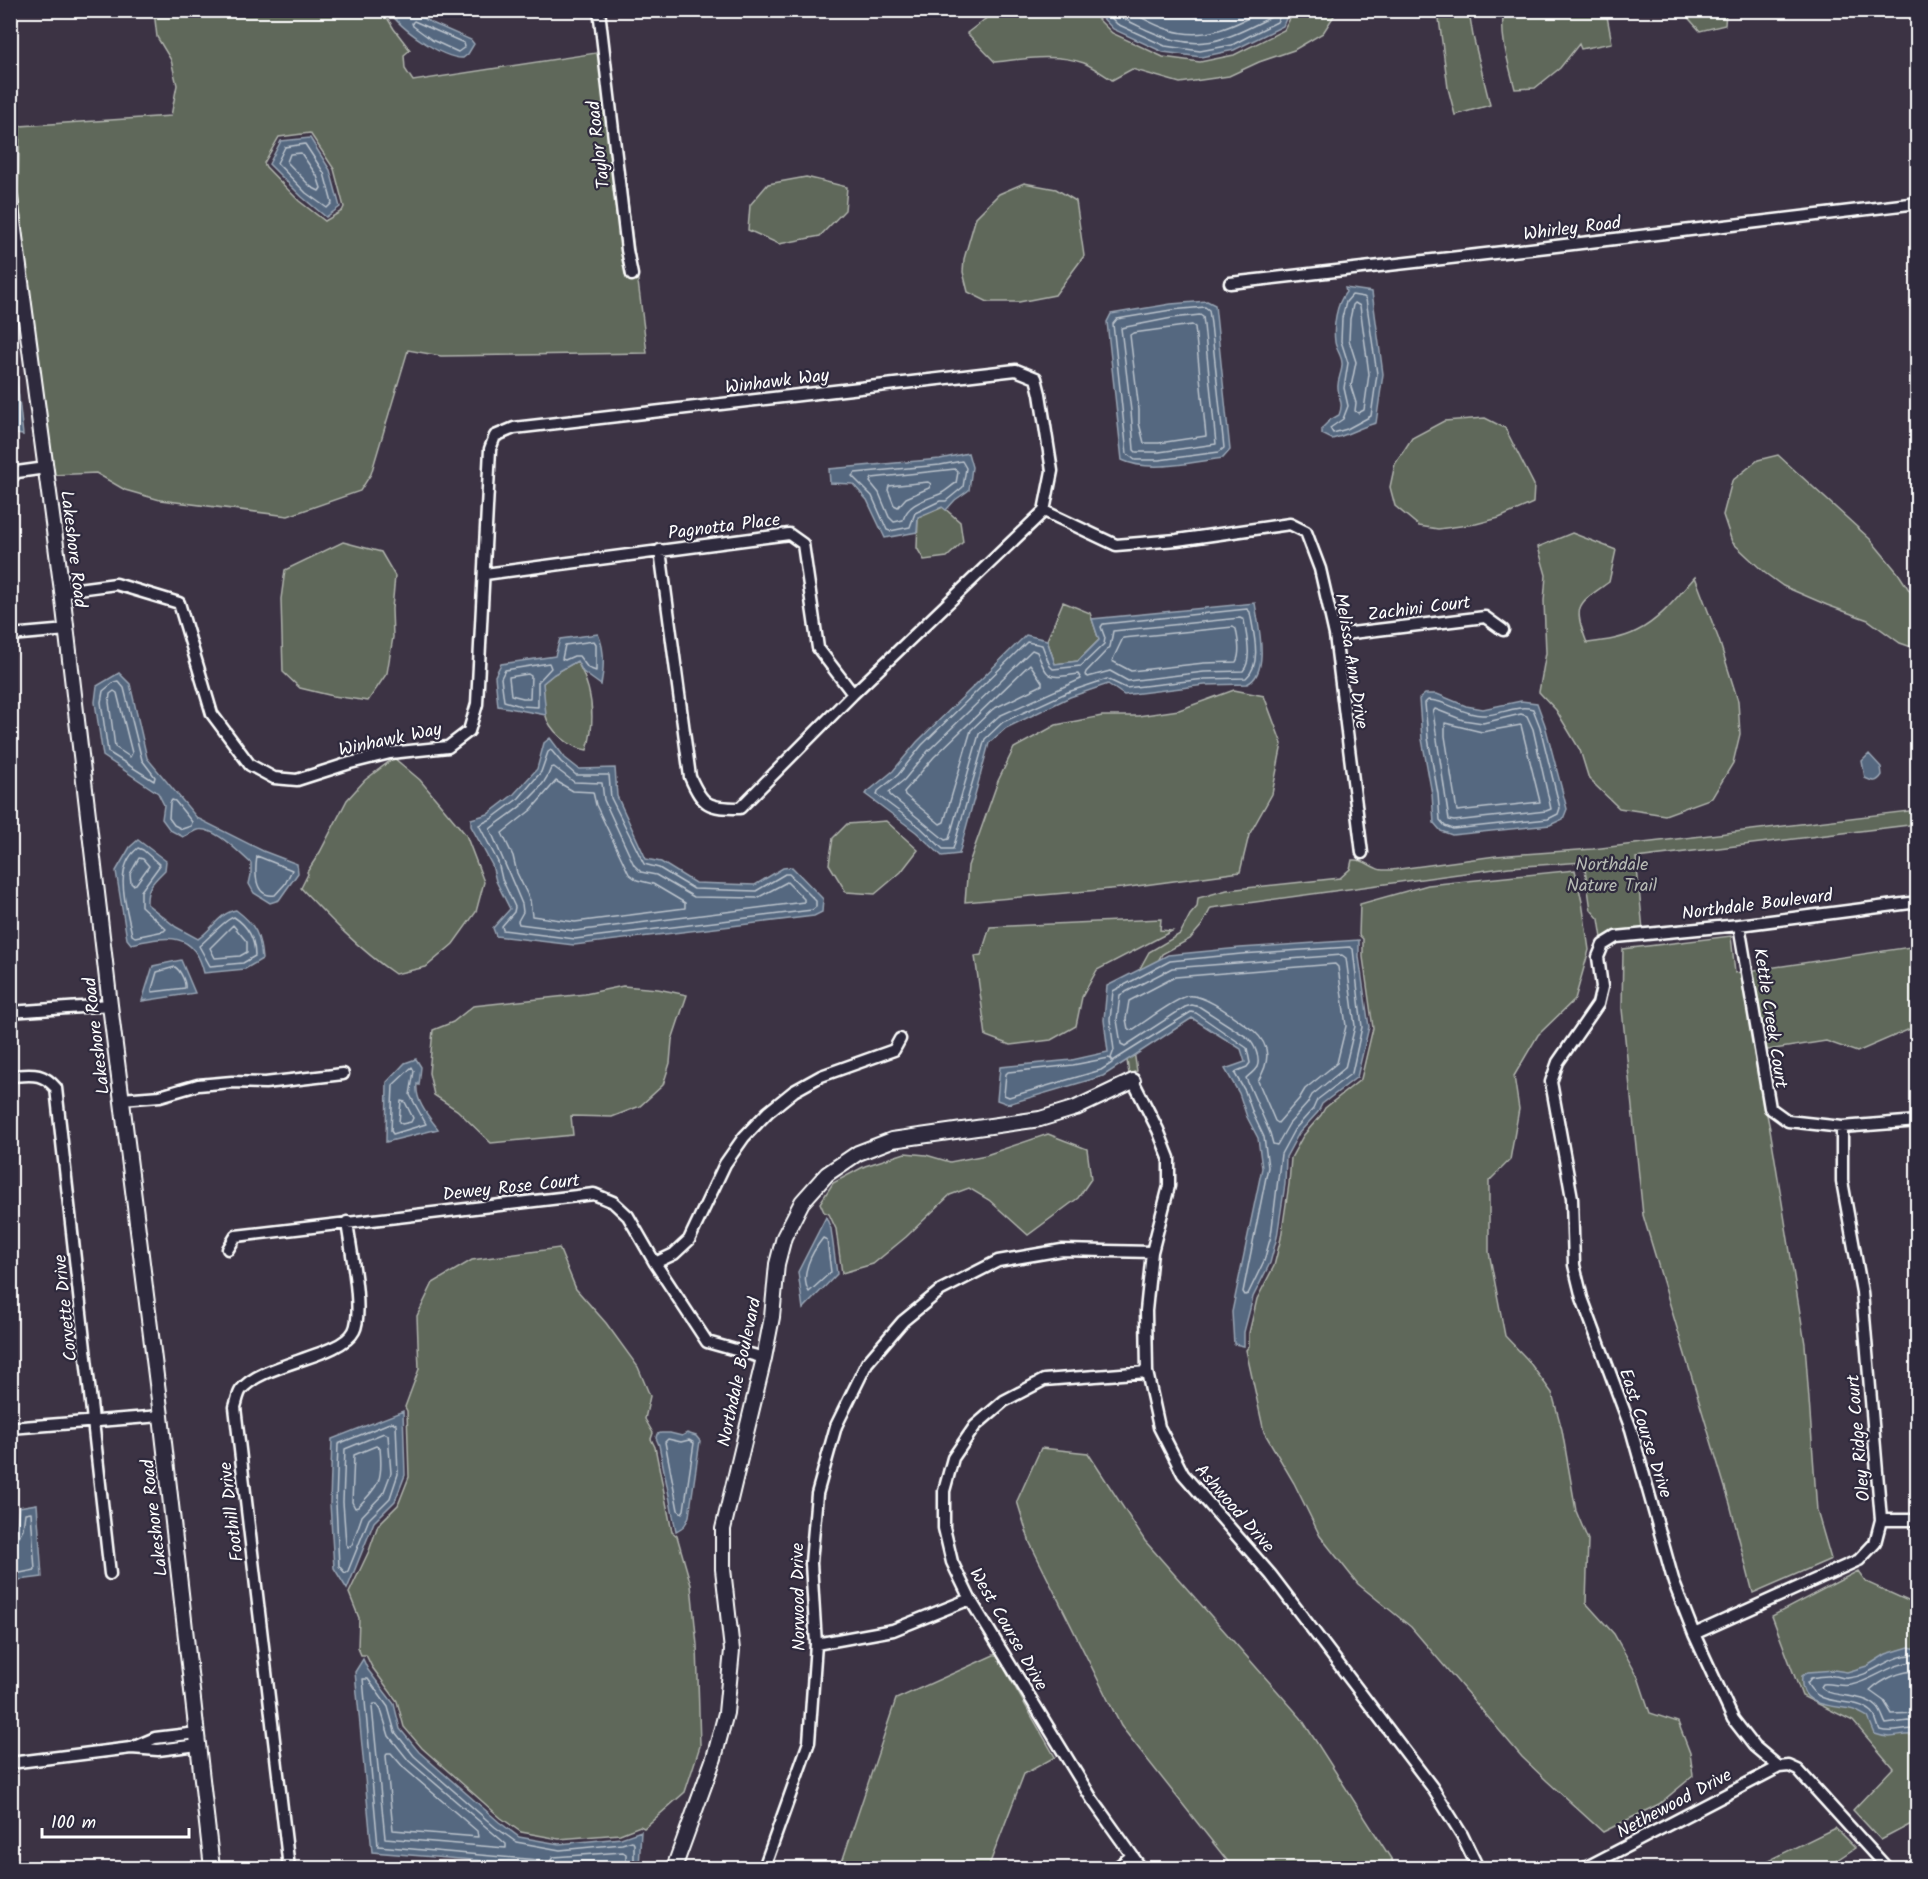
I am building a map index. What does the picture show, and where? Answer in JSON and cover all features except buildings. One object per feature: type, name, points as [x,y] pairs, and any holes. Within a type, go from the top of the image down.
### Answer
[{"type":"street","name":"Taylor Road","points":[[599,10],[627,250],[632,275]]},
{"type":"street","name":"Lakeshore Road","points":[[10,199],[62,591],[121,1099],[161,1416],[212,1869]]},
{"type":"street","name":"Whirley Road","points":[[1230,283],[1917,203]]},
{"type":"street","name":"Winhawk Way","points":[[62,591],[116,584],[179,603],[212,714],[250,765],[274,778],[297,780],[390,753],[448,747],[469,731],[477,704],[490,449],[495,436],[514,428],[1016,370],[1036,378],[1040,394],[1052,471],[1044,511]]},
{"type":"street","points":[[10,479],[17,472],[46,468]]},
{"type":"street","points":[[660,550],[690,777],[699,798],[716,808],[740,808],[854,694],[1044,511]]},
{"type":"street","name":"Melissa Ann Drive","points":[[1044,511],[1116,545],[1178,540],[1290,524],[1306,532],[1320,569],[1335,635],[1362,853]]},
{"type":"street","name":"Pagnotta Place","points":[[484,574],[789,534],[803,544],[818,648],[854,694]]},
{"type":"street","name":"Zachini Court","points":[[1335,635],[1485,617],[1503,630]]},
{"type":"street","points":[[10,634],[66,630]]},
{"type":"street","name":"Northdale Boulevard","points":[[1603,945],[1616,937],[1739,925],[1917,902]]},
{"type":"street","name":"Kettle Creek Court","points":[[1739,925],[1770,1108],[1788,1121],[1842,1127],[1917,1121]]},
{"type":"street","name":"East Course Drive","points":[[1603,945],[1598,957],[1602,987],[1598,1004],[1558,1062],[1551,1082],[1572,1198],[1574,1265],[1582,1298],[1631,1429],[1674,1583],[1694,1634],[1733,1719],[1754,1746],[1779,1767],[1789,1766],[1798,1770],[1887,1869]]},
{"type":"street","points":[[10,1012],[110,1005]]},
{"type":"street","points":[[655,1263],[674,1254],[689,1240],[725,1164],[744,1137],[768,1112],[794,1091],[821,1076],[894,1050],[900,1039]]},
{"type":"street","points":[[121,1099],[160,1096],[198,1085],[232,1082],[265,1083],[343,1074]]},
{"type":"street","name":"Corvette Drive","points":[[10,1077],[37,1075],[48,1078],[56,1088],[110,1574]]},
{"type":"street","name":"Northdale Boulevard","points":[[674,1869],[714,1758],[726,1713],[732,1650],[723,1569],[723,1529],[764,1358],[772,1317],[777,1264],[784,1237],[802,1202],[826,1174],[858,1153],[892,1140],[1040,1119],[1076,1108],[1133,1081]]},
{"type":"street","name":"Ashwood Drive","points":[[1133,1081],[1158,1130],[1169,1158],[1169,1186],[1152,1252],[1146,1311],[1147,1372],[1159,1427],[1183,1474],[1271,1575],[1432,1787],[1462,1835],[1478,1869]]},
{"type":"street","name":"Oley Ridge Court","points":[[1694,1634],[1859,1560],[1875,1543],[1881,1521],[1862,1292],[1842,1181],[1842,1127]]},
{"type":"street","name":"Dewey Rose Court","points":[[228,1249],[236,1236],[594,1194],[613,1202],[628,1216],[655,1263],[707,1342],[764,1358]]},
{"type":"street","name":"Foothill Drive","points":[[289,1869],[235,1407],[240,1391],[251,1379],[341,1344],[354,1332],[358,1313],[347,1222]]},
{"type":"street","name":"Norwood Drive","points":[[764,1869],[810,1743],[816,1644],[811,1563],[817,1494],[836,1426],[867,1363],[903,1321],[941,1290],[998,1261],[1062,1250],[1152,1252]]},
{"type":"street","name":"West Course Drive","points":[[1141,1869],[1092,1800],[970,1599],[952,1562],[944,1528],[944,1491],[953,1458],[975,1426],[1004,1401],[1044,1380],[1147,1372]]},
{"type":"street","points":[[10,1428],[161,1416]]},
{"type":"street","points":[[1881,1521],[1917,1520]]},
{"type":"street","points":[[816,1644],[894,1630],[970,1599]]},
{"type":"street","points":[[10,1763],[131,1749],[156,1738],[198,1739]]},
{"type":"street","name":"Nethewood Drive","points":[[1585,1869],[1779,1767]]},
{"type":"street","points":[[1116,1869],[1132,1856]]},
{"type":"green space","points":[[997,10],[1090,11],[1112,33],[1163,57],[1200,62],[1234,55],[1284,30],[1294,11],[1337,11],[1323,33],[1294,50],[1259,62],[1229,76],[1180,83],[1132,69],[1112,80],[1084,63],[1062,58],[995,62],[967,33]]},
{"type":"green space","points":[[154,11],[383,11],[410,50],[404,55],[405,69],[413,81],[609,51],[647,353],[441,356],[408,350],[371,474],[360,491],[288,516],[160,500],[125,490],[96,473],[52,475],[30,313],[18,191],[20,126],[171,116],[177,85],[171,60],[157,37]],"holes":[[[310,133],[334,169],[344,207],[342,211],[325,221],[299,201],[264,163],[279,137]]]},
{"type":"green space","points":[[1438,11],[1469,11],[1490,105],[1455,115],[1448,88]]},
{"type":"green space","points":[[1504,11],[1606,11],[1612,43],[1581,49],[1579,44],[1560,68],[1535,88],[1515,89],[1504,40]]},
{"type":"green space","points":[[1682,11],[1726,11],[1725,25],[1700,31]]},
{"type":"green space","points":[[806,177],[847,187],[845,210],[820,236],[779,244],[748,230],[750,205],[768,184]]},
{"type":"green space","points":[[1024,183],[1056,189],[1076,201],[1084,256],[1055,295],[1019,302],[988,302],[968,292],[963,272],[964,259],[976,217],[999,194]]},
{"type":"green space","points":[[1485,418],[1505,428],[1534,485],[1533,503],[1499,518],[1476,524],[1438,529],[1419,526],[1395,506],[1390,487],[1395,464],[1412,438],[1444,421]]},
{"type":"green space","points":[[1778,455],[1870,539],[1898,573],[1917,602],[1917,649],[1900,643],[1868,620],[1783,586],[1765,573],[1732,542],[1723,515],[1732,481],[1758,460]]},
{"type":"green space","points":[[943,507],[960,522],[963,542],[947,557],[924,560],[917,548],[918,518]]},
{"type":"green space","points":[[1572,533],[1616,550],[1609,582],[1584,601],[1579,612],[1587,643],[1619,638],[1645,626],[1668,607],[1695,577],[1719,640],[1738,701],[1740,734],[1733,763],[1712,798],[1665,815],[1619,808],[1589,779],[1580,750],[1556,710],[1539,692],[1546,653],[1544,601],[1546,575],[1538,547]]},
{"type":"green space","points":[[343,542],[381,552],[395,576],[392,609],[393,637],[387,673],[368,701],[300,688],[283,672],[281,599],[285,570]]},
{"type":"green space","points":[[1063,602],[1090,613],[1099,640],[1078,661],[1055,664],[1047,640]]},
{"type":"green space","points":[[577,661],[590,694],[592,716],[587,750],[580,749],[561,738],[547,720],[544,709],[543,683]]},
{"type":"green space","points":[[1234,690],[1264,696],[1282,744],[1272,794],[1249,835],[1240,872],[1122,888],[965,902],[968,866],[998,781],[1014,748],[1056,725],[1102,716],[1138,716],[1179,710]]},
{"type":"green space","points":[[394,758],[420,780],[466,835],[484,882],[476,912],[453,944],[426,967],[395,974],[334,923],[301,888],[307,872],[347,800],[365,780]]},
{"type":"green space","name":"Northdale Nature Trail","points":[[1917,810],[1917,824],[1636,858],[1643,930],[1602,938],[1599,919],[1591,910],[1584,862],[1509,867],[1211,908],[1202,925],[1190,939],[1162,954],[1128,1012],[1137,1071],[1129,1074],[1115,1014],[1149,952],[1180,934],[1197,907],[1198,898],[1227,890],[1340,878],[1350,869],[1352,860],[1362,861],[1379,870],[1392,870],[1496,856],[1593,849]]},
{"type":"green space","points":[[886,821],[918,850],[901,872],[875,894],[846,892],[829,864],[833,838],[847,824]]},
{"type":"green space","points":[[1575,870],[1589,950],[1575,999],[1538,1035],[1514,1076],[1519,1109],[1510,1160],[1489,1181],[1489,1252],[1505,1336],[1527,1359],[1552,1393],[1562,1430],[1576,1511],[1588,1540],[1586,1603],[1614,1634],[1638,1677],[1650,1713],[1678,1722],[1690,1753],[1693,1776],[1659,1804],[1603,1832],[1522,1757],[1411,1627],[1358,1584],[1320,1536],[1294,1483],[1264,1432],[1246,1350],[1249,1346],[1249,1333],[1257,1299],[1274,1266],[1281,1238],[1291,1158],[1303,1136],[1325,1108],[1361,1079],[1373,1028],[1363,957],[1363,939],[1359,935],[1360,904],[1428,885]]},
{"type":"green space","points":[[1161,919],[1160,930],[1172,931],[1097,970],[1082,997],[1076,1026],[1051,1040],[1010,1045],[986,1036],[975,956],[981,955],[990,927]]},
{"type":"green space","points":[[1731,936],[1735,973],[1917,946],[1917,1026],[1857,1052],[1826,1041],[1754,1052],[1770,1129],[1805,1344],[1817,1511],[1831,1559],[1753,1593],[1730,1504],[1643,1215],[1622,1009],[1623,949]]},
{"type":"green space","points":[[623,986],[658,989],[687,995],[672,1040],[670,1063],[663,1085],[640,1106],[612,1117],[571,1116],[573,1135],[491,1143],[457,1110],[434,1095],[429,1073],[433,1030],[453,1022],[473,1006],[585,994]]},
{"type":"green space","points":[[1048,1134],[1087,1149],[1091,1179],[1078,1198],[1028,1235],[989,1200],[969,1188],[950,1195],[906,1237],[873,1264],[842,1273],[836,1229],[829,1214],[824,1212],[820,1203],[833,1183],[865,1166],[905,1153],[926,1155],[950,1162],[986,1155]]},
{"type":"green space","points":[[559,1248],[576,1289],[606,1323],[638,1367],[650,1396],[645,1419],[653,1433],[651,1439],[655,1447],[672,1532],[677,1536],[691,1585],[697,1645],[700,1746],[685,1792],[644,1828],[640,1826],[620,1834],[559,1839],[521,1832],[501,1818],[422,1748],[404,1727],[397,1701],[366,1655],[361,1655],[358,1648],[359,1618],[349,1593],[369,1551],[378,1525],[398,1505],[409,1477],[405,1407],[419,1369],[417,1316],[433,1283],[472,1260]]},
{"type":"green space","points":[[1041,1448],[1088,1453],[1145,1541],[1301,1718],[1397,1868],[1233,1868],[1121,1726],[1030,1543],[1017,1501]]},
{"type":"green space","points":[[1858,1571],[1866,1582],[1917,1605],[1917,1821],[1881,1840],[1853,1810],[1893,1768],[1853,1721],[1802,1696],[1772,1616]]},
{"type":"green space","points":[[996,1654],[1055,1757],[1024,1774],[988,1868],[840,1868],[896,1699]]},
{"type":"green space","points":[[1835,1828],[1855,1848],[1825,1868],[1753,1868]]},
{"type":"water","points":[[389,11],[410,11],[471,40],[474,44],[463,58],[454,57],[433,48],[412,34]]},
{"type":"water","points":[[1096,11],[1289,11],[1283,26],[1234,50],[1201,57],[1163,52],[1113,29]]},
{"type":"water","points":[[310,138],[330,170],[340,207],[326,217],[269,164],[281,141]]},
{"type":"water","points":[[1345,288],[1372,292],[1383,374],[1376,423],[1332,439],[1322,434],[1322,428],[1339,415],[1341,407],[1338,385],[1342,362],[1334,330],[1338,309],[1346,292]]},
{"type":"water","points":[[1207,301],[1215,305],[1230,450],[1223,458],[1171,465],[1145,466],[1122,460],[1107,322],[1111,314],[1171,304]]},
{"type":"water","points":[[12,335],[23,435],[11,433]]},
{"type":"water","points":[[968,453],[972,467],[969,490],[946,510],[942,507],[918,517],[917,532],[885,538],[867,500],[853,484],[830,483],[829,469],[940,459]]},
{"type":"water","points":[[1255,603],[1261,659],[1259,670],[1247,684],[1205,685],[1124,695],[1108,684],[1070,697],[1006,728],[989,743],[959,854],[942,856],[916,832],[865,794],[893,771],[917,742],[1026,635],[1047,640],[1055,664],[1078,661],[1099,640],[1092,619]]},
{"type":"water","points":[[598,634],[603,659],[601,685],[583,672],[577,661],[543,683],[546,715],[498,706],[495,676],[501,664],[555,656],[560,639]]},
{"type":"water","points":[[119,673],[130,684],[147,758],[197,818],[263,851],[297,864],[298,873],[279,900],[270,903],[254,893],[249,884],[251,863],[218,836],[204,830],[197,830],[183,837],[170,830],[162,819],[164,805],[158,793],[103,756],[95,702],[97,686]]},
{"type":"water","points":[[1425,694],[1437,694],[1466,706],[1483,709],[1521,701],[1537,703],[1567,809],[1563,819],[1550,825],[1452,835],[1441,831],[1434,823],[1432,794],[1422,739],[1419,699]]},
{"type":"water","points":[[550,738],[565,758],[579,769],[615,768],[617,796],[646,859],[661,862],[695,883],[755,885],[783,868],[792,867],[823,899],[822,912],[814,916],[574,945],[496,936],[493,928],[510,909],[496,881],[492,865],[471,826],[471,819],[488,814],[514,794],[537,769],[544,743]]},
{"type":"water","points":[[1869,754],[1881,767],[1882,775],[1875,781],[1865,778],[1862,761]]},
{"type":"water","points":[[138,840],[166,861],[165,870],[149,889],[147,904],[176,927],[198,939],[220,918],[236,910],[256,931],[262,959],[245,969],[204,973],[193,949],[176,939],[155,939],[131,944],[127,939],[116,871],[130,847]]},
{"type":"water","points":[[1359,940],[1359,957],[1369,1027],[1357,1077],[1322,1104],[1318,1112],[1299,1133],[1286,1157],[1285,1184],[1277,1237],[1270,1263],[1253,1297],[1244,1332],[1244,1346],[1234,1344],[1232,1312],[1262,1168],[1258,1138],[1247,1117],[1239,1093],[1225,1069],[1245,1062],[1241,1049],[1192,1018],[1103,1076],[1008,1104],[997,1100],[1000,1067],[1072,1060],[1108,1052],[1104,1020],[1107,986],[1168,955]]},
{"type":"water","points":[[181,960],[195,993],[142,1001],[153,966]]},
{"type":"water","points":[[416,1059],[421,1067],[419,1085],[417,1084],[418,1096],[423,1108],[438,1129],[386,1142],[387,1082],[405,1063]]},
{"type":"water","points":[[826,1217],[831,1229],[837,1274],[803,1309],[798,1272]]},
{"type":"water","points":[[403,1411],[405,1475],[395,1501],[374,1522],[347,1589],[334,1568],[330,1503],[332,1439]]},
{"type":"water","points":[[687,1433],[696,1436],[700,1441],[689,1516],[687,1522],[676,1531],[656,1438],[657,1434],[682,1436]]},
{"type":"water","points":[[37,1504],[42,1577],[11,1581],[11,1541],[17,1527],[19,1507]]},
{"type":"water","points":[[1909,1647],[1917,1649],[1917,1735],[1887,1737],[1875,1734],[1868,1717],[1852,1710],[1817,1703],[1805,1694],[1802,1676],[1808,1672],[1834,1670],[1847,1672],[1867,1666],[1886,1654]]},
{"type":"water","points":[[363,1659],[368,1670],[394,1704],[400,1729],[419,1752],[499,1822],[519,1837],[559,1844],[621,1838],[641,1831],[639,1868],[573,1868],[372,1852],[355,1672]]}]
